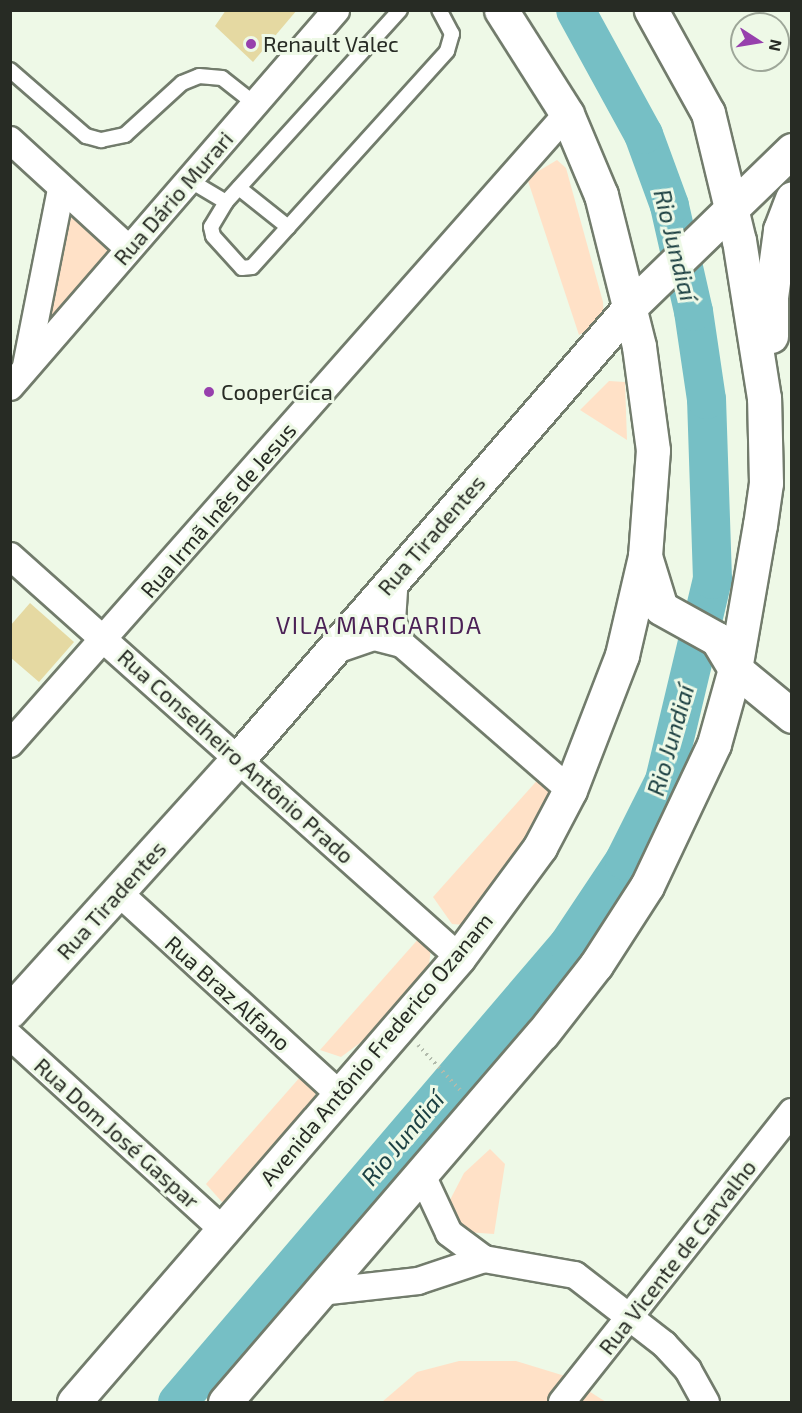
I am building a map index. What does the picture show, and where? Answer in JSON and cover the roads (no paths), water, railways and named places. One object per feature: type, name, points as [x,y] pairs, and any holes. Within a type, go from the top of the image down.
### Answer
[{"type":"main road","name":"Avenida Antônio Frederico Ozanam","points":[[74,1402],[459,957],[540,847],[570,790],[622,655],[645,556],[653,450],[648,392],[631,306],[601,195],[567,114],[501,10]]},
{"type":"main road","points":[[225,1402],[548,1026],[648,886],[710,754],[735,669],[766,483],[764,398],[724,213],[708,113],[651,10]]},
{"type":"main road","name":"Rua Tiradentes","points":[[10,1011],[239,758],[631,306],[724,213],[792,150]]},
{"type":"main road","points":[[764,398],[772,355],[771,297],[780,230],[792,198]]},
{"type":"main road","points":[[645,556],[661,608],[717,639],[735,669],[792,716]]},
{"type":"main road","points":[[717,639],[745,616]]},
{"type":"street","name":"Rua Dário Murari","points":[[18,378],[336,10]]},
{"type":"street","name":"Rua Irmã Inês de Jesus","points":[[10,744],[567,114]]},
{"type":"street","points":[[10,140],[129,249]]},
{"type":"street","points":[[18,378],[62,190]]},
{"type":"street","name":"Rua Conselheiro Antônio Prado","points":[[10,556],[239,758],[459,957]]},
{"type":"street","points":[[395,576],[392,621],[402,644],[570,790]]},
{"type":"street","points":[[330,653],[360,639],[402,644]]},
{"type":"street","name":"Rua Braz Alfano","points":[[118,892],[339,1094]]},
{"type":"street","name":"Rua Dom José Gaspar","points":[[10,1036],[223,1230]]},
{"type":"street","name":"Rua Vicente de Carvalho","points":[[562,1402],[792,1112]]},
{"type":"street","points":[[422,1173],[449,1233],[484,1259],[575,1275],[630,1315],[688,1370],[705,1402]]},
{"type":"street","points":[[320,1292],[418,1281],[484,1259]]},
{"type":"lane","points":[[400,10],[226,202],[211,227],[213,236],[242,268],[252,267],[447,51],[452,34],[439,10]]},
{"type":"lane","points":[[10,70],[86,136],[101,140],[125,135],[182,83],[199,76],[228,81],[255,104]]},
{"type":"lane","points":[[189,180],[226,202]]},
{"type":"lane","points":[[239,188],[288,227]]},
{"type":"waterway","name":"Rio Jundiaí","points":[[177,1402],[568,944],[624,860],[664,780],[712,579],[706,399],[693,311],[669,205],[643,134],[575,10]]},
{"type":"place","name":"Renault Valec","points":[[251,44]]},
{"type":"place","name":"CooperCica","points":[[209,392]]},
{"type":"district","name":"VILA MARGARIDA","points":[[379,625]]}]
